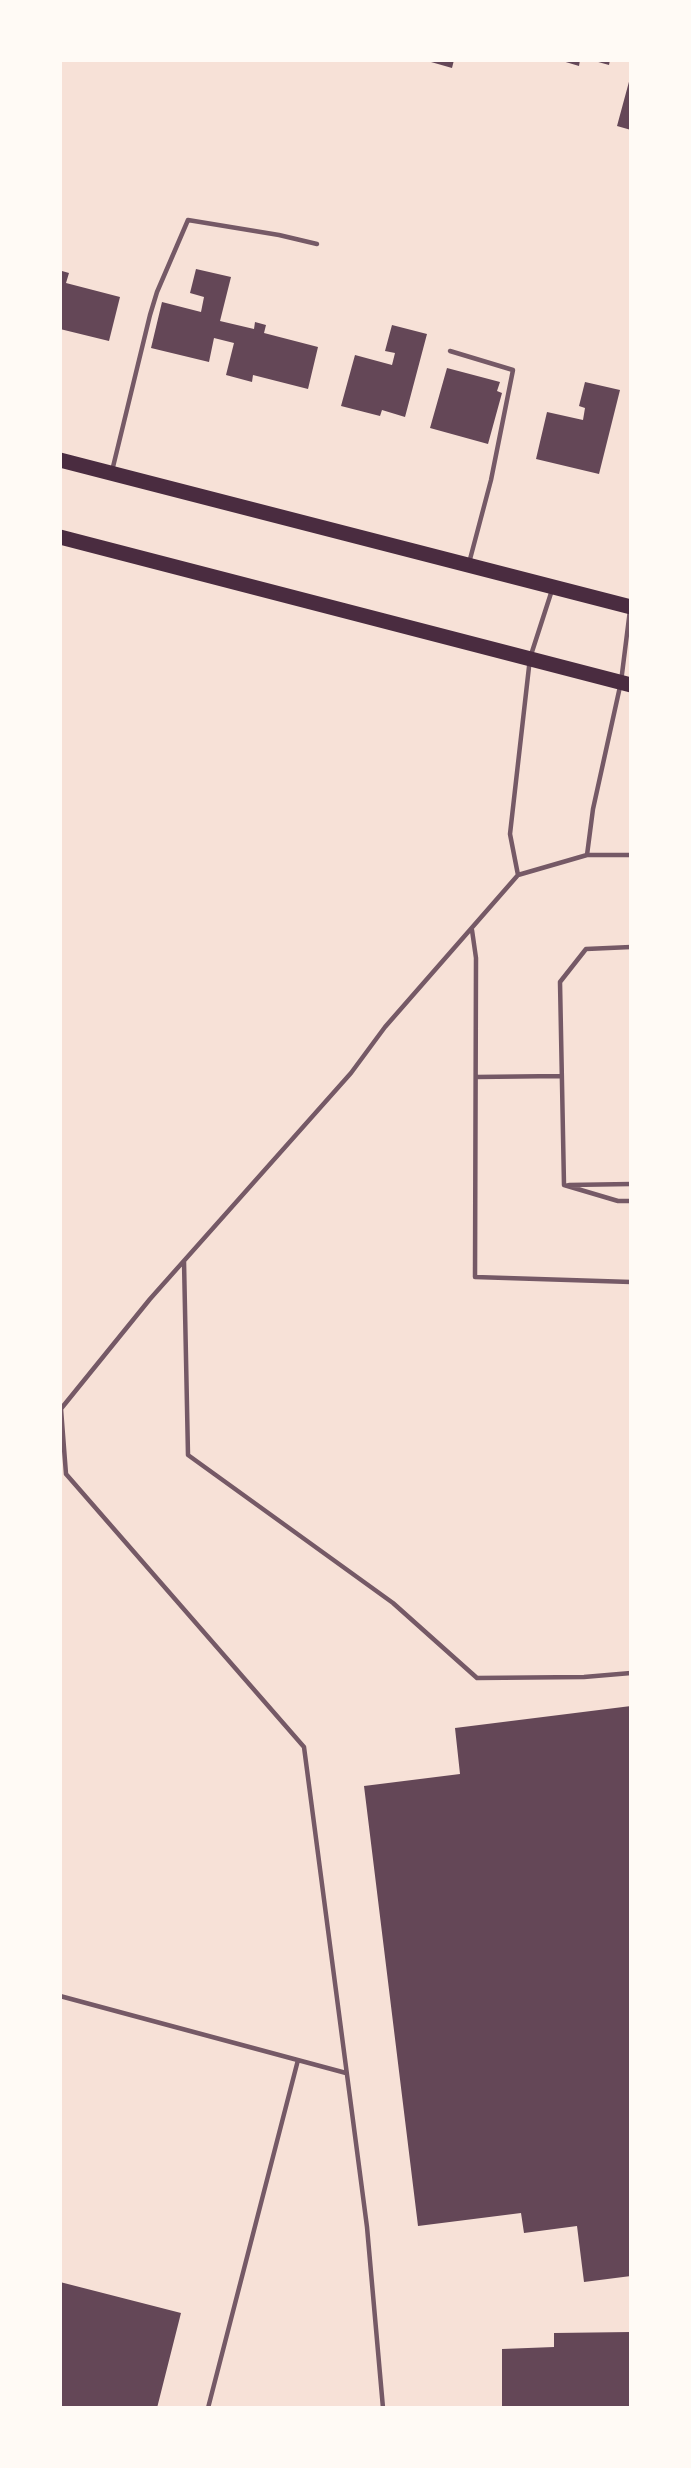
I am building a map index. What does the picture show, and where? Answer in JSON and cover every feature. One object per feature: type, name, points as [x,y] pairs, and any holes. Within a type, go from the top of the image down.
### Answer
[{"type":"main road","points":[[60,460],[631,607]]},
{"type":"main road","points":[[60,537],[626,683]]},
{"type":"lane","points":[[111,473],[150,315],[157,292],[188,220],[279,235],[317,244]]},
{"type":"lane","points":[[450,351],[513,370],[491,480],[468,565]]},
{"type":"lane","points":[[518,875],[510,834],[530,658],[552,587]]},
{"type":"lane","points":[[587,855],[593,809],[626,683],[631,607]]},
{"type":"lane","points":[[383,2408],[367,2227],[304,1747],[66,1474],[60,1410],[150,1299],[351,1072],[385,1027],[518,875],[587,855],[631,855]]},
{"type":"lane","points":[[472,930],[476,958],[475,1277],[631,1282]]},
{"type":"lane","points":[[564,1185],[560,982],[586,949],[631,947]]},
{"type":"lane","points":[[476,1077],[561,1076]]},
{"type":"lane","points":[[564,1185],[631,1184]]},
{"type":"lane","points":[[564,1185],[618,1201],[631,1201]]},
{"type":"lane","points":[[184,1261],[188,1455],[393,1603],[477,1678],[584,1677],[631,1673]]},
{"type":"lane","points":[[60,1996],[346,2073]]},
{"type":"lane","points":[[208,2408],[298,2060]]},
{"type":"building","points":[[424,60],[454,60],[452,68]]},
{"type":"building","points":[[559,60],[580,60],[579,66]]},
{"type":"building","points":[[591,60],[610,60],[609,65]]},
{"type":"building","points":[[631,78],[631,130],[617,126]]},
{"type":"building","points":[[196,269],[231,277],[220,321],[254,329],[255,322],[266,325],[264,333],[318,347],[308,389],[253,375],[252,382],[226,375],[234,343],[214,338],[209,362],[151,348],[162,302],[201,312],[204,297],[190,293]]},
{"type":"building","points":[[62,271],[69,273],[66,283],[120,297],[109,341],[60,329]]},
{"type":"building","points":[[392,325],[427,334],[405,417],[382,410],[380,416],[341,406],[355,355],[392,365],[395,353],[385,351]]},
{"type":"building","points":[[447,368],[500,382],[497,391],[502,393],[488,444],[430,428]]},
{"type":"building","points":[[585,382],[620,390],[599,474],[536,459],[547,412],[583,420],[585,408],[579,406]]},
{"type":"building","points":[[631,1706],[631,2276],[584,2282],[577,2226],[524,2233],[521,2213],[418,2226],[364,1786],[460,1774],[455,1728]]},
{"type":"building","points":[[60,2282],[181,2313],[157,2408],[60,2408]]},
{"type":"building","points":[[631,2332],[631,2408],[502,2408],[502,2349],[554,2347],[554,2333]]}]
